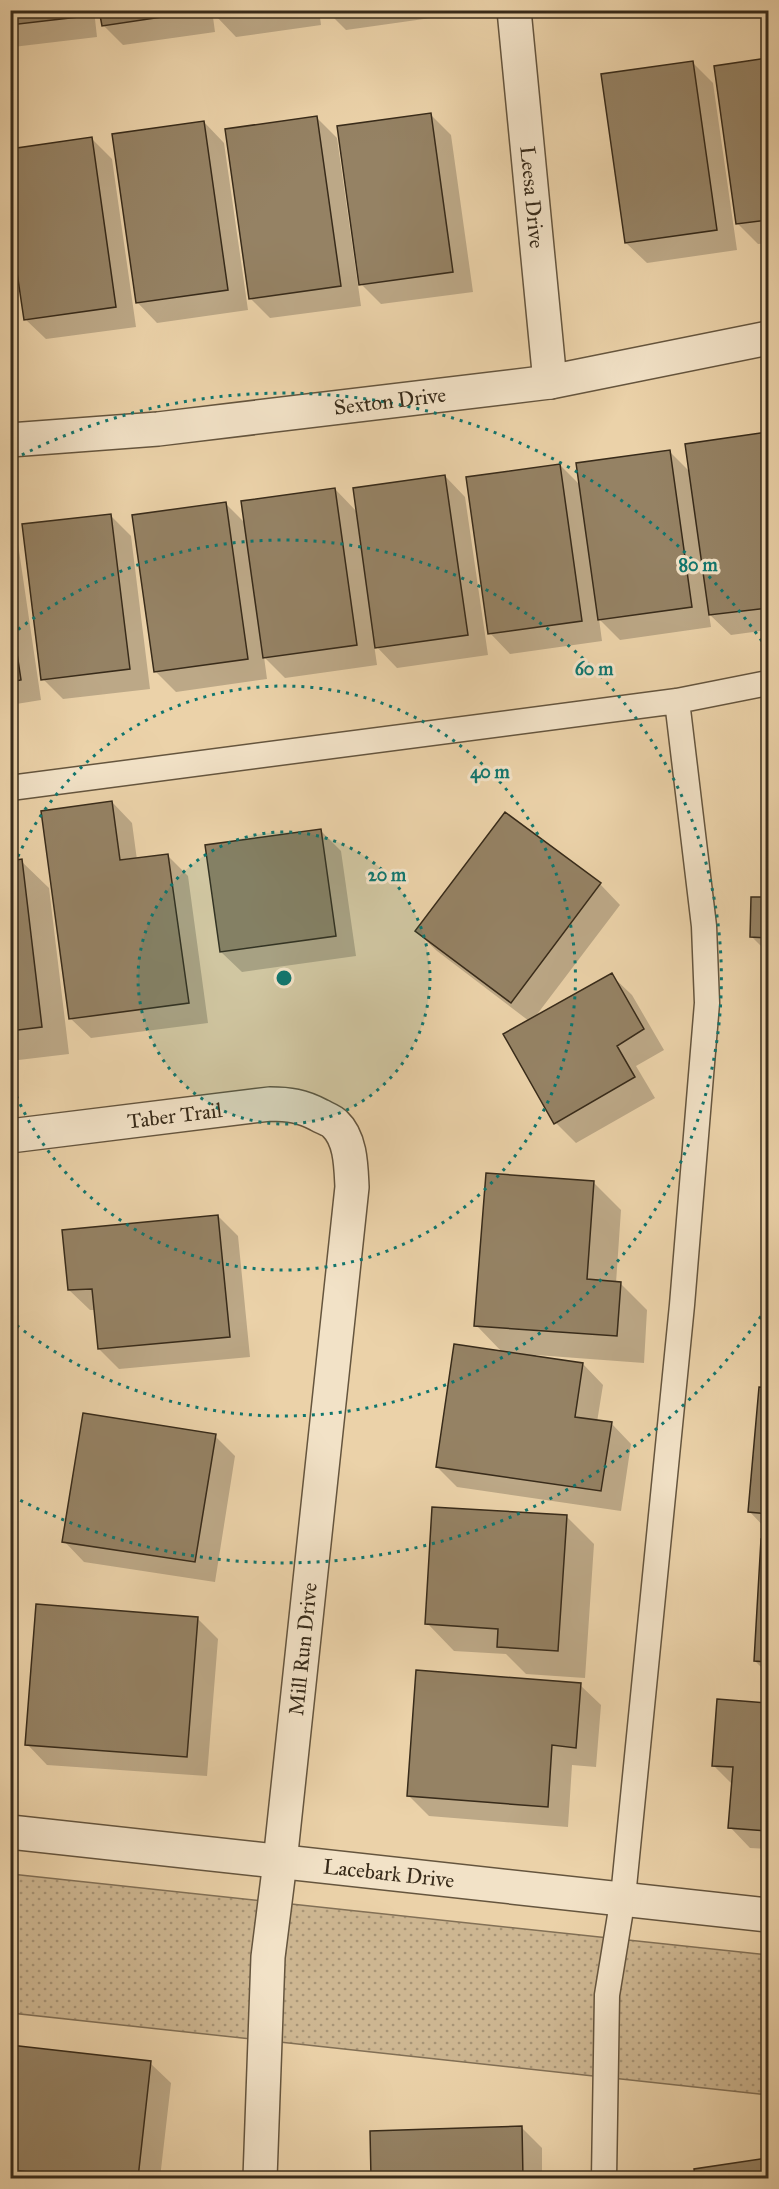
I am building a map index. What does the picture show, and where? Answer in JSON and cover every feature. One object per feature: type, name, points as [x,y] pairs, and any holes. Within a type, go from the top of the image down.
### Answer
[{"type":"street","name":"Leesa Drive","points":[[513,10],[550,382]]},
{"type":"street","name":"Sexton Drive","points":[[10,440],[158,429],[550,382],[768,338]]},
{"type":"street","name":"Taber Trail","points":[[10,1136],[270,1104],[291,1104],[307,1109],[335,1124]]},
{"type":"street","name":"Mill Run Drive","points":[[260,2178],[268,1957],[352,1187],[345,1138],[335,1124]]},
{"type":"street","name":"Lacebark Drive","points":[[10,1832],[623,1897],[768,1915]]},
{"type":"lane","points":[[10,788],[677,701],[768,683]]},
{"type":"lane","points":[[604,2178],[607,1995],[623,1897],[682,1305],[707,1004],[704,926],[677,701]]},
{"type":"shaded area","points":[[11,1874],[768,1955],[768,2095],[11,2013]]},
{"type":"building","points":[[10,10],[77,10],[78,17],[10,25]]},
{"type":"building","points":[[99,10],[195,10],[195,12],[102,26]]},
{"type":"building","points":[[214,10],[261,10],[215,17]]},
{"type":"building","points":[[768,58],[768,220],[736,224],[714,66]]},
{"type":"building","points":[[693,61],[717,230],[625,243],[601,74]]},
{"type":"building","points":[[431,113],[453,272],[359,285],[337,126]]},
{"type":"building","points":[[317,116],[341,286],[249,299],[225,129]]},
{"type":"building","points":[[204,121],[228,290],[136,303],[112,134]]},
{"type":"building","points":[[92,137],[116,307],[24,320],[10,225],[10,149]]},
{"type":"building","points":[[768,432],[768,608],[709,615],[685,444]]},
{"type":"building","points":[[670,450],[692,607],[598,620],[576,463]]},
{"type":"building","points":[[560,464],[582,621],[488,634],[466,477]]},
{"type":"building","points":[[445,475],[468,635],[375,648],[353,488]]},
{"type":"building","points":[[335,488],[357,645],[263,658],[241,501]]},
{"type":"building","points":[[226,502],[248,659],[154,672],[132,515]]},
{"type":"building","points":[[111,514],[130,669],[41,680],[22,524]]},
{"type":"building","points":[[10,607],[21,680],[10,682]]},
{"type":"building","points":[[112,801],[120,860],[168,854],[189,1003],[69,1019],[41,811]]},
{"type":"building","points":[[505,812],[601,883],[511,1003],[415,931]]},
{"type":"building","points":[[321,829],[336,936],[220,952],[205,845]]},
{"type":"building","points":[[22,859],[42,1027],[10,1031],[10,861]]},
{"type":"building","points":[[751,897],[768,897],[768,938],[750,937]]},
{"type":"building","points":[[612,973],[644,1029],[617,1046],[635,1077],[554,1124],[503,1034]]},
{"type":"building","points":[[486,1173],[594,1181],[587,1279],[621,1282],[617,1336],[474,1326]]},
{"type":"building","points":[[218,1215],[230,1337],[98,1349],[92,1289],[68,1290],[62,1230]]},
{"type":"building","points":[[454,1344],[583,1363],[575,1417],[612,1422],[601,1491],[436,1467]]},
{"type":"building","points":[[759,1387],[768,1388],[768,1514],[748,1512]]},
{"type":"building","points":[[83,1413],[216,1434],[195,1562],[62,1542]]},
{"type":"building","points":[[432,1507],[567,1515],[558,1651],[497,1647],[498,1629],[425,1624]]},
{"type":"building","points":[[761,1539],[768,1540],[768,1662],[754,1661]]},
{"type":"building","points":[[36,1604],[198,1617],[187,1757],[25,1745]]},
{"type":"building","points":[[416,1670],[581,1683],[576,1748],[552,1745],[548,1807],[407,1796]]},
{"type":"building","points":[[717,1699],[768,1703],[768,1831],[728,1828],[733,1767],[712,1766]]},
{"type":"building","points":[[10,2045],[151,2061],[138,2178],[88,2178],[10,2170]]},
{"type":"building","points":[[522,2126],[523,2178],[371,2178],[370,2131]]},
{"type":"building","points":[[768,2158],[768,2178],[695,2178],[694,2169]]}]
